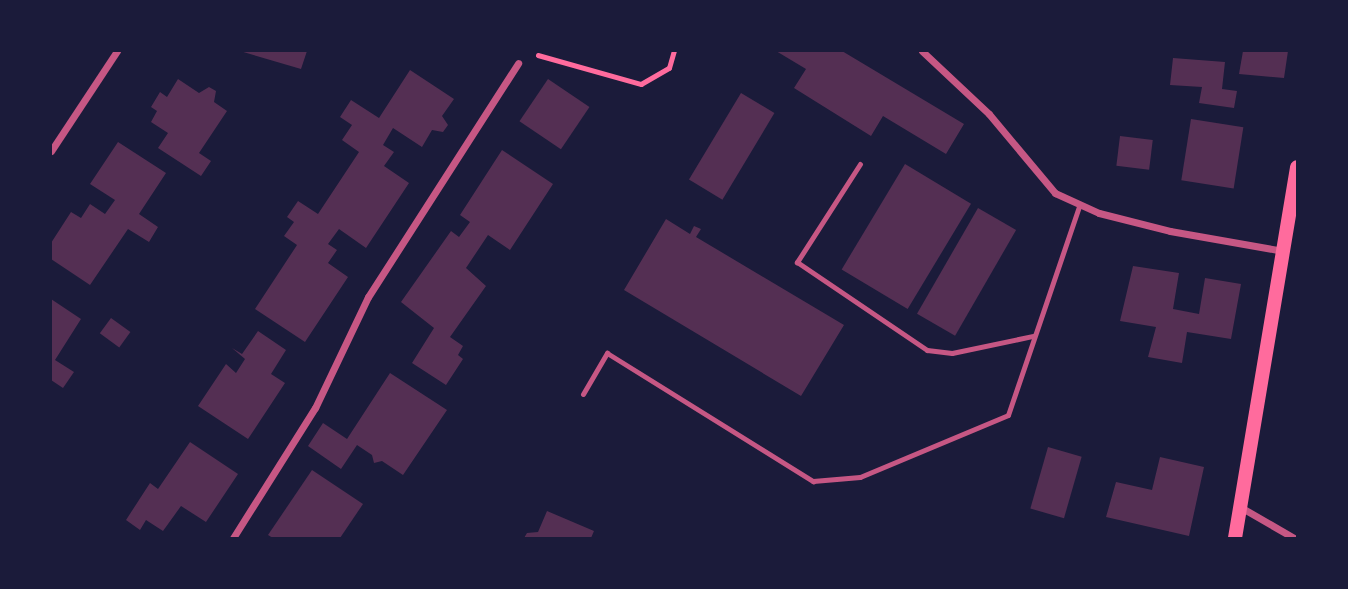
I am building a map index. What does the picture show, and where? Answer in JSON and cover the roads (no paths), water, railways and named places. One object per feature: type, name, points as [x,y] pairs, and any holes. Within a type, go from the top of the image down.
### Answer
[{"type":"main road","points":[[1235,538],[1297,167]]},
{"type":"street","points":[[51,151],[117,51]]},
{"type":"street","points":[[922,51],[989,114],[1042,181],[1079,206],[1170,231],[1284,251]]},
{"type":"street","points":[[233,538],[315,408],[368,298],[518,63]]},
{"type":"street","points":[[1242,508],[1294,538]]},
{"type":"lane","points":[[860,164],[797,262],[927,350],[952,353],[1033,336]]},
{"type":"lane","points":[[583,394],[607,353],[813,481],[835,482],[860,477],[1008,415],[1079,206]]}]
